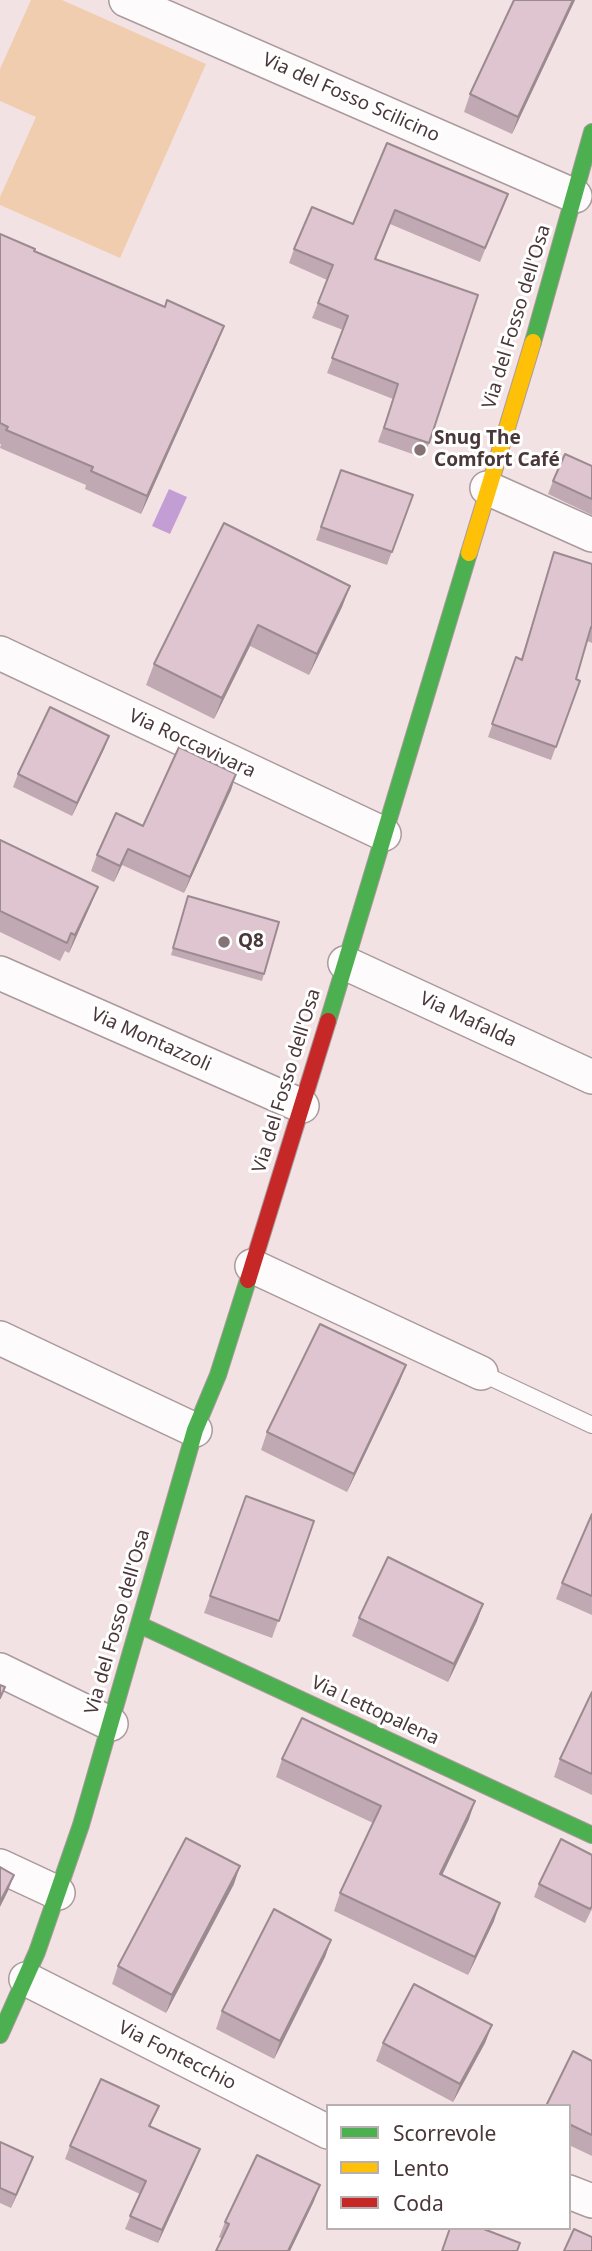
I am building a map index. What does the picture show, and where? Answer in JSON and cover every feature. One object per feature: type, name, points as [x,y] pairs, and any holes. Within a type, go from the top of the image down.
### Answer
[{"type":"street","name":"Via del Fosso Scilicino","points":[[127,0],[575,196]]},
{"type":"street","name":"Via del Fosso dell'Osa","points":[[0,2035],[26,1979],[81,1825],[195,1430],[218,1374],[302,1106],[592,132]]},
{"type":"street","points":[[488,488],[592,535]]},
{"type":"street","name":"Via Roccavivara","points":[[0,653],[384,834]]},
{"type":"street","name":"Via Mafalda","points":[[345,963],[592,1077]]},
{"type":"street","name":"Via Montazzoli","points":[[0,973],[302,1106]]},
{"type":"street","points":[[252,1266],[481,1373]]},
{"type":"street","points":[[0,1338],[195,1430]]},
{"type":"street","name":"Via Lettopalena","points":[[139,1625],[592,1835]]},
{"type":"street","points":[[0,1670],[111,1724]]},
{"type":"street","points":[[0,1866],[58,1893]]},
{"type":"street","name":"Via Fontecchio","points":[[26,1979],[326,2131]]},
{"type":"street","points":[[571,2193],[592,2201]]},
{"type":"lane","points":[[481,1373],[592,1425]]},
{"type":"shaded area","points":[[31,0],[62,0],[206,64],[120,258],[0,205],[0,197],[36,117],[0,101],[0,69]]},
{"type":"shaded area","points":[[169,489],[187,497],[170,534],[152,526]]},
{"type":"building","points":[[514,0],[573,0],[518,117],[470,94]]},
{"type":"building","points":[[387,143],[508,194],[485,248],[395,210],[375,259],[478,295],[429,443],[384,428],[398,384],[332,358],[348,316],[318,303],[333,265],[294,249],[312,207],[353,224]]},
{"type":"building","points":[[0,234],[165,307],[167,300],[224,326],[147,496],[91,471],[93,467],[6,430],[8,427],[0,423]]},
{"type":"building","points":[[565,454],[592,466],[592,499],[553,481]]},
{"type":"building","points":[[341,470],[413,495],[392,552],[321,527]]},
{"type":"building","points":[[224,523],[350,586],[317,654],[258,625],[222,698],[154,664]]},
{"type":"building","points":[[554,552],[592,564],[592,628],[576,679],[580,681],[556,747],[492,724],[516,657],[522,660]]},
{"type":"building","points":[[50,707],[109,736],[77,803],[18,774]]},
{"type":"building","points":[[179,747],[236,774],[190,877],[128,849],[120,866],[97,855],[116,813],[143,826]]},
{"type":"building","points":[[0,840],[98,887],[75,935],[71,933],[67,943],[0,911]]},
{"type":"building","name":"Q8","points":[[188,896],[279,922],[264,974],[173,948]]},
{"type":"building","points":[[320,1324],[406,1365],[354,1474],[267,1432]]},
{"type":"building","points":[[246,1496],[314,1521],[279,1621],[210,1596]]},
{"type":"building","points":[[592,1514],[592,1596],[562,1583]]},
{"type":"building","points":[[388,1557],[483,1604],[454,1664],[359,1618]]},
{"type":"building","points":[[0,1685],[5,1687],[0,1698]]},
{"type":"building","points":[[592,1692],[592,1774],[560,1759]]},
{"type":"building","points":[[302,1718],[475,1801],[440,1874],[500,1903],[475,1957],[340,1893],[381,1806],[282,1759]]},
{"type":"building","points":[[186,1838],[240,1866],[172,1995],[118,1966]]},
{"type":"building","points":[[561,1839],[592,1855],[590,1909],[539,1884]]},
{"type":"building","points":[[0,1867],[14,1875],[0,1902]]},
{"type":"building","points":[[274,1909],[331,1940],[280,2041],[222,2011]]},
{"type":"building","points":[[414,1984],[492,2025],[460,2084],[383,2043]]},
{"type":"building","points":[[573,2051],[592,2061],[592,2135],[571,2125],[571,2104],[547,2104]]},
{"type":"building","points":[[101,2079],[159,2106],[149,2126],[200,2149],[162,2230],[130,2216],[146,2181],[70,2146]]},
{"type":"building","points":[[0,2142],[33,2157],[16,2195],[0,2188]]},
{"type":"building","points":[[257,2155],[320,2185],[288,2251],[216,2251],[229,2224],[225,2222]]},
{"type":"building","points":[[574,2229],[592,2237],[592,2251],[564,2251]]},
{"type":"building","points":[[449,2230],[486,2230],[520,2243],[517,2251],[442,2251]]},
{"type":"traffic: fast","points":[[533,342],[592,132]]},
{"type":"traffic: fast","points":[[328,1021],[469,553]]},
{"type":"traffic: fast","points":[[0,2035],[37,1952],[81,1825],[195,1430],[218,1375],[248,1280]]},
{"type":"traffic: fast","points":[[140,1625],[592,1835]]},
{"type":"traffic: slow","points":[[469,553],[533,342]]},
{"type":"traffic: jam","points":[[248,1280],[328,1021]]},
{"type":"place","name":"Snug The Comfort Café","points":[[420,450]]},
{"type":"place","name":"Q8","points":[[224,942]]}]
